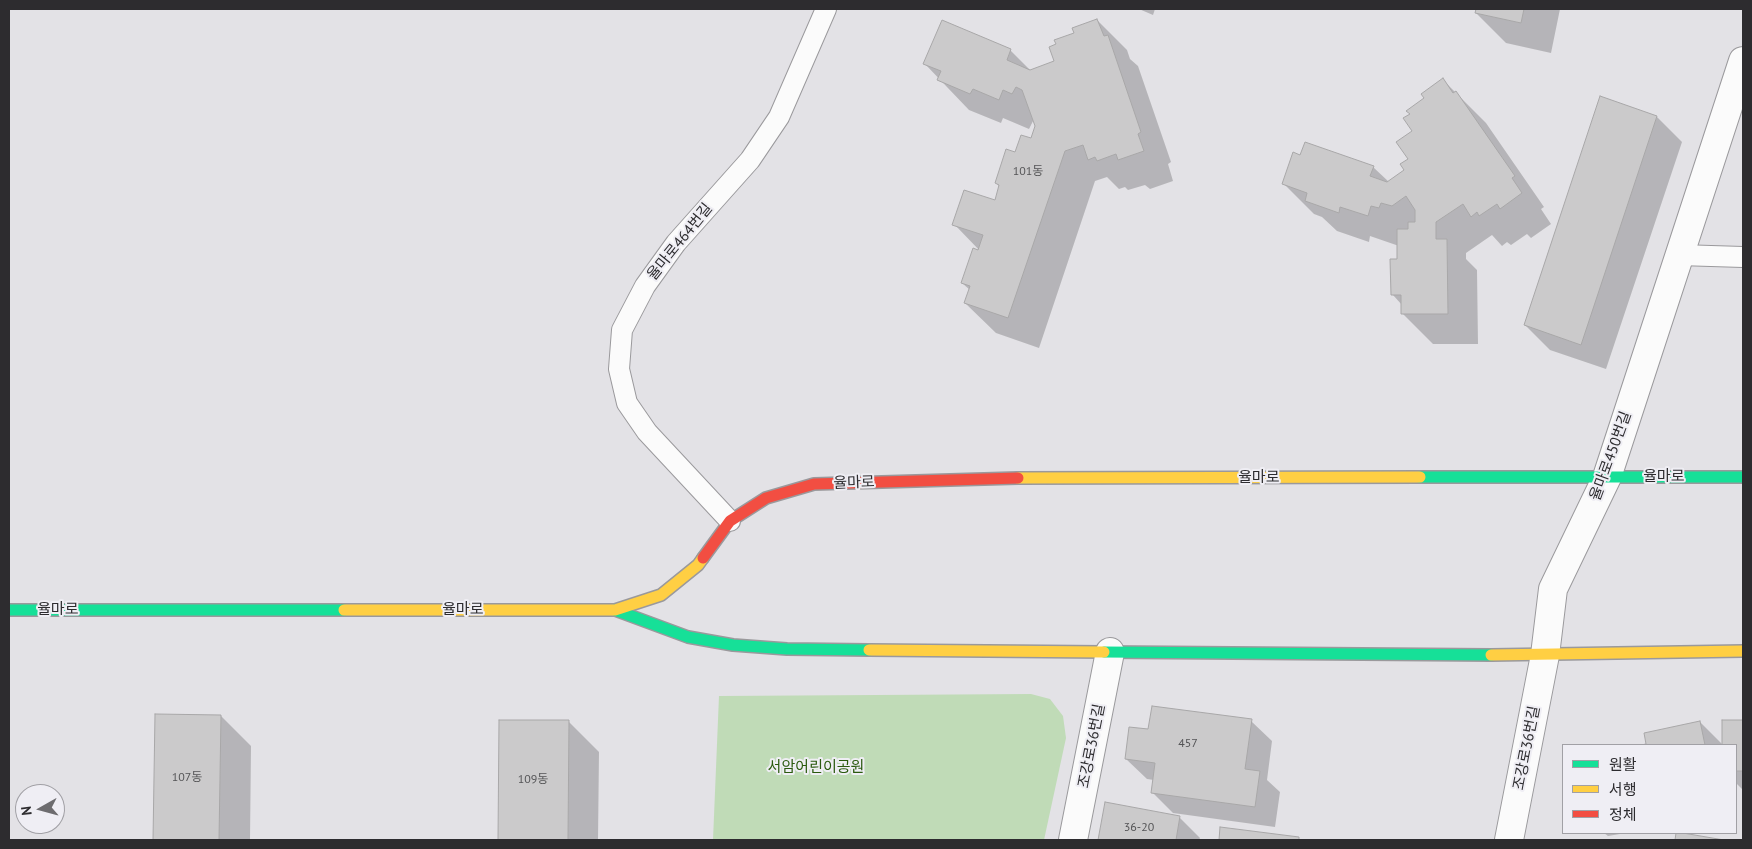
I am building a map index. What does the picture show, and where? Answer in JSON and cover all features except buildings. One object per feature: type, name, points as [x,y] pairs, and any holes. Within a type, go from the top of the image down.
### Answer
[{"type":"street","name":"율마로450번길","points":[[1545,655],[1553,589],[1607,477],[1743,61]]},
{"type":"street","name":"율마로","points":[[9,610],[615,610],[661,595],[698,565],[730,521],[766,498],[814,484],[972,478],[1743,477]]},
{"type":"street","points":[[615,610],[688,637],[733,645],[787,649],[1545,655],[1743,651]]},
{"type":"street","name":"조강로36번길","points":[[1073,840],[1110,652]]},
{"type":"street","name":"조강로36번길","points":[[1509,840],[1545,655]]},
{"type":"lane","name":"율마로464번길","points":[[730,521],[647,432],[628,403],[619,370],[622,330],[645,286],[676,242],[750,160],[779,117],[826,9]]},
{"type":"lane","points":[[1678,255],[1743,257]]},
{"type":"green space","name":"서암어린이공원","points":[[1031,694],[1050,699],[1063,716],[1066,738],[1044,840],[713,840],[719,696]]},
{"type":"traffic: fast","points":[[1420,477],[1743,477]]},
{"type":"traffic: fast","points":[[9,610],[344,610]]},
{"type":"traffic: fast","points":[[615,610],[688,637],[733,645],[787,649],[869,650]]},
{"type":"traffic: fast","points":[[1104,652],[1491,655]]},
{"type":"traffic: slow","points":[[1018,478],[1420,477]]},
{"type":"traffic: slow","points":[[344,610],[615,610],[661,595],[698,565],[703,558]]},
{"type":"traffic: slow","points":[[869,650],[1104,652]]},
{"type":"traffic: slow","points":[[1491,655],[1743,651]]},
{"type":"traffic: jam","points":[[703,558],[730,521],[766,498],[814,484],[1018,478]]}]
